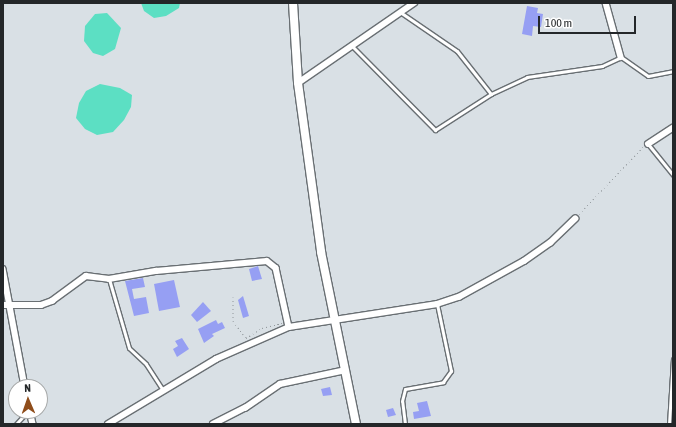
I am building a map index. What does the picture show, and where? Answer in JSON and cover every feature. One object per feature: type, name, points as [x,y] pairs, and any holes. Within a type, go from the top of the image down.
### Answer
[{"type":"main road","points":[[293,3],[298,83],[321,252],[356,424]]},
{"type":"street","points":[[298,83],[353,47],[414,3]]},
{"type":"street","points":[[606,3],[621,57]]},
{"type":"street","points":[[648,144],[673,128]]},
{"type":"street","points":[[108,424],[216,359],[289,327],[438,304],[481,287],[550,243],[575,219]]},
{"type":"street","points":[[3,305],[41,305],[52,301],[86,276],[109,279],[156,271],[267,262],[276,268],[289,327]]},
{"type":"street","points":[[3,269],[24,379]]},
{"type":"street","points":[[214,424],[245,408],[280,384],[346,370]]},
{"type":"lane","points":[[400,12],[457,52],[491,94]]},
{"type":"lane","points":[[353,47],[435,130],[491,94],[527,77],[602,66],[621,57],[648,76],[673,71]]},
{"type":"lane","points":[[648,144],[673,175]]},
{"type":"lane","points":[[109,279],[129,348],[146,364],[163,390]]},
{"type":"lane","points":[[405,424],[402,401],[405,389],[443,382],[451,372],[438,304]]},
{"type":"lane","points":[[669,424],[673,359]]},
{"type":"path","points":[[575,219],[610,180],[648,144]]},
{"type":"path","points":[[233,297],[233,321],[246,338],[262,328],[287,319]]},
{"type":"shaded area","points":[[141,3],[180,3],[179,8],[166,16],[154,18],[144,11]]},
{"type":"shaded area","points":[[107,13],[121,28],[115,49],[103,56],[93,53],[84,41],[85,26],[95,14]]},
{"type":"shaded area","points":[[100,84],[120,88],[132,95],[131,107],[124,120],[113,132],[97,135],[85,129],[76,118],[79,103],[86,91]]},
{"type":"building","points":[[527,6],[538,8],[537,13],[543,14],[541,27],[533,26],[532,36],[522,34]]},
{"type":"building","points":[[258,266],[262,279],[252,281],[249,269]]},
{"type":"building","points":[[143,278],[145,287],[132,289],[134,299],[146,297],[149,313],[134,316],[125,281]]},
{"type":"building","points":[[174,280],[180,307],[159,311],[154,284]]},
{"type":"building","points":[[243,296],[249,316],[243,318],[238,300]]},
{"type":"building","points":[[203,302],[211,311],[197,322],[191,315]]},
{"type":"building","points":[[216,320],[218,324],[222,322],[225,328],[212,334],[214,336],[204,343],[198,329]]},
{"type":"building","points":[[182,338],[189,349],[177,357],[173,349],[178,346],[175,341]]},
{"type":"building","points":[[330,387],[332,395],[323,396],[321,389]]},
{"type":"building","points":[[427,401],[431,416],[414,419],[413,412],[419,411],[417,403]]},
{"type":"building","points":[[393,408],[396,415],[388,417],[386,410]]}]
